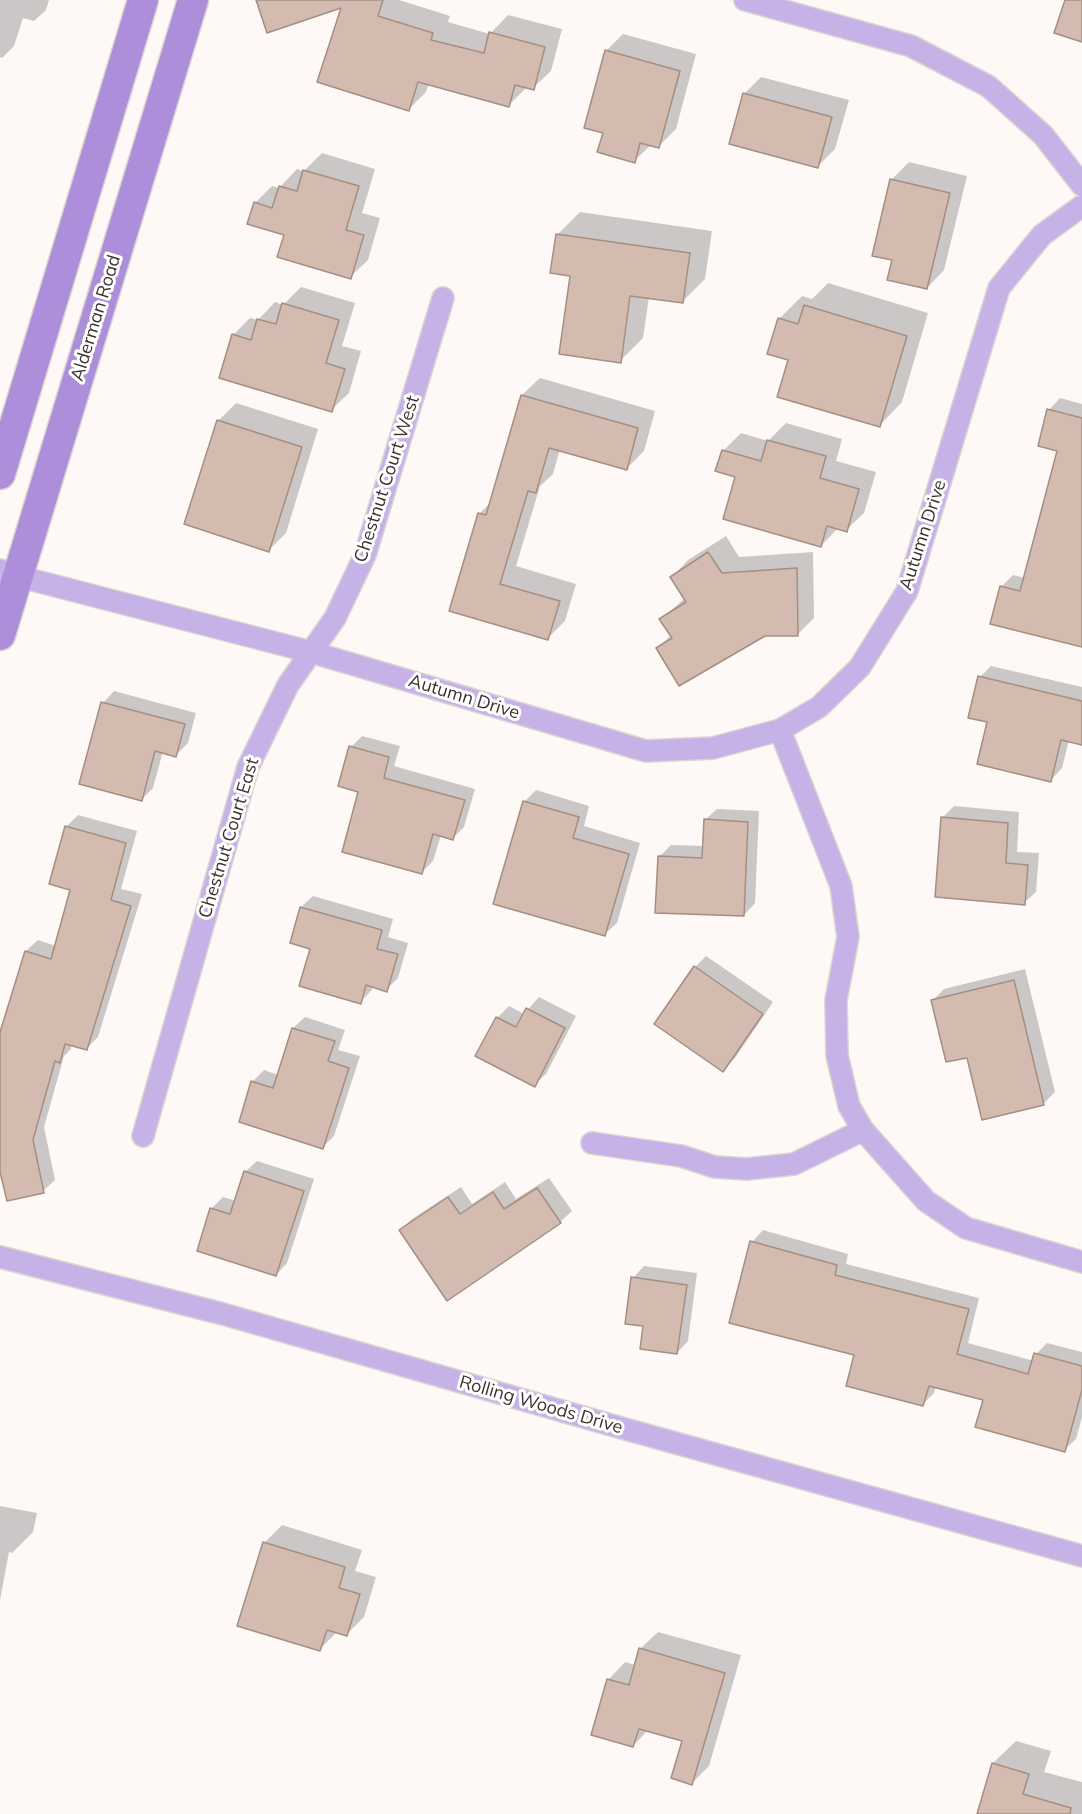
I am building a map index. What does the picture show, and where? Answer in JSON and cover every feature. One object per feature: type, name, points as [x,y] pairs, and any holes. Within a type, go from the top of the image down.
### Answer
[{"type":"main road","points":[[0,474],[143,0]]},
{"type":"main road","name":"Alderman Road","points":[[0,635],[9,573],[193,0]]},
{"type":"street","points":[[744,0],[911,46],[988,86],[1043,135],[1082,185]]},
{"type":"street","name":"Autumn Drive","points":[[311,652],[646,751],[713,748],[780,730],[819,707],[860,666],[907,591],[999,288],[1042,235],[1082,206]]},
{"type":"street","name":"Chestnut Court West","points":[[311,652],[335,618],[365,555],[443,298]]},
{"type":"street","points":[[9,573],[311,652]]},
{"type":"street","name":"Chestnut Court East","points":[[143,1136],[248,767],[288,685],[311,652]]},
{"type":"street","points":[[780,730],[841,886],[848,937],[836,1000],[837,1055],[849,1106],[863,1130],[926,1202],[966,1228],[1082,1262]]},
{"type":"street","points":[[592,1143],[681,1156],[715,1167],[747,1169],[794,1164],[863,1130]]},
{"type":"street","name":"Rolling Woods Drive","points":[[0,1257],[223,1314],[1082,1556]]},
{"type":"building","points":[[256,0],[383,0],[378,16],[433,33],[431,40],[484,53],[489,32],[545,47],[534,90],[515,85],[509,107],[418,82],[409,111],[317,82],[341,8],[267,33]]},
{"type":"building","points":[[1065,0],[1082,0],[1082,42],[1054,33]]},
{"type":"building","points":[[605,50],[680,71],[659,148],[640,143],[635,163],[597,152],[603,133],[584,128]]},
{"type":"building","points":[[743,93],[832,117],[818,168],[729,144]]},
{"type":"building","points":[[303,170],[359,186],[346,230],[364,235],[351,279],[277,257],[284,235],[247,224],[254,202],[272,208],[279,186],[297,191]]},
{"type":"building","points":[[890,179],[950,193],[927,289],[887,280],[892,260],[872,256]]},
{"type":"building","points":[[556,234],[690,253],[683,303],[630,296],[621,363],[559,354],[570,276],[550,273]]},
{"type":"building","points":[[282,303],[339,320],[326,363],[345,369],[332,412],[219,378],[232,334],[251,340],[257,319],[276,324]]},
{"type":"building","points":[[804,305],[907,336],[880,427],[777,397],[788,360],[767,354],[778,318],[798,324]]},
{"type":"building","points":[[521,395],[638,428],[627,470],[549,448],[536,493],[528,491],[500,584],[560,601],[548,640],[449,611],[478,513],[486,515]]},
{"type":"building","points":[[1047,409],[1082,418],[1082,647],[990,624],[1000,586],[1020,591],[1057,451],[1038,446]]},
{"type":"building","points":[[217,420],[302,447],[269,552],[184,524]]},
{"type":"building","points":[[767,440],[826,456],[820,478],[859,489],[847,532],[827,526],[821,547],[723,519],[735,477],[715,471],[722,450],[761,461]]},
{"type":"building","points":[[708,552],[722,573],[797,568],[798,636],[765,636],[679,686],[656,648],[672,638],[659,619],[686,602],[670,577]]},
{"type":"building","points":[[978,676],[1082,701],[1082,745],[1061,740],[1051,782],[977,764],[987,722],[968,718]]},
{"type":"building","points":[[101,702],[185,724],[176,757],[155,751],[142,801],[79,784]]},
{"type":"building","points":[[349,746],[389,757],[384,778],[465,800],[453,840],[433,834],[422,874],[342,852],[358,792],[338,786]]},
{"type":"building","points":[[523,801],[579,817],[573,838],[629,854],[605,936],[493,904]]},
{"type":"building","points":[[941,817],[1008,823],[1006,863],[1028,865],[1025,905],[935,897]]},
{"type":"building","points":[[704,819],[748,822],[744,916],[655,913],[658,856],[702,858]]},
{"type":"building","points":[[65,826],[126,843],[111,900],[131,906],[87,1050],[65,1044],[60,1063],[55,1061],[33,1140],[44,1193],[7,1201],[0,1172],[0,1032],[25,951],[51,959],[70,890],[49,884]]},
{"type":"building","points":[[300,907],[382,930],[377,949],[398,954],[387,992],[366,985],[361,1004],[299,986],[310,949],[290,943]]},
{"type":"building","points":[[694,966],[763,1014],[723,1072],[654,1024]]},
{"type":"building","points":[[1014,980],[1044,1105],[982,1120],[967,1058],[946,1062],[931,1000]]},
{"type":"building","points":[[526,1008],[565,1028],[535,1087],[475,1056],[496,1017],[516,1027]]},
{"type":"building","points":[[292,1028],[335,1041],[328,1061],[349,1068],[323,1149],[239,1122],[251,1081],[273,1088]]},
{"type":"building","points":[[244,1171],[304,1191],[276,1276],[197,1251],[210,1208],[230,1214]]},
{"type":"building","points":[[537,1188],[561,1223],[447,1301],[399,1230],[448,1197],[460,1214],[493,1192],[504,1209]]},
{"type":"building","points":[[750,1241],[837,1265],[835,1275],[969,1309],[957,1354],[1028,1374],[1034,1353],[1082,1366],[1082,1390],[1065,1452],[975,1427],[983,1400],[929,1386],[923,1406],[846,1386],[854,1355],[729,1323]]},
{"type":"building","points":[[631,1277],[687,1285],[677,1354],[640,1349],[643,1326],[625,1324]]},
{"type":"building","points":[[263,1542],[345,1567],[339,1588],[360,1594],[347,1636],[327,1630],[320,1651],[237,1626]]},
{"type":"building","points":[[639,1648],[725,1673],[692,1785],[671,1778],[682,1741],[639,1729],[633,1747],[591,1735],[607,1679],[629,1685]]},
{"type":"building","points":[[992,1763],[1029,1774],[1023,1794],[1071,1808],[1070,1814],[977,1814]]}]
